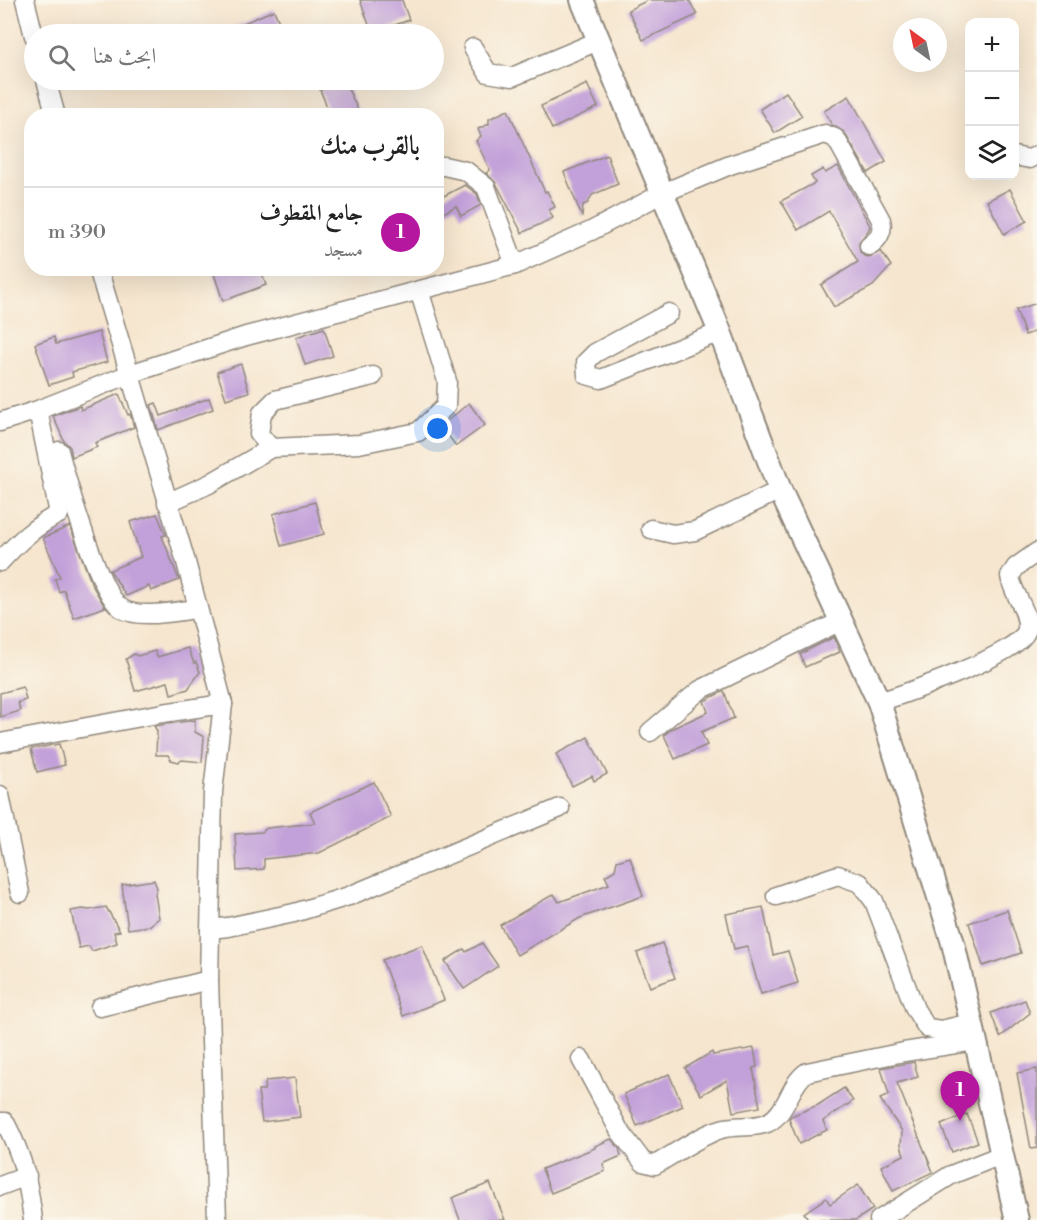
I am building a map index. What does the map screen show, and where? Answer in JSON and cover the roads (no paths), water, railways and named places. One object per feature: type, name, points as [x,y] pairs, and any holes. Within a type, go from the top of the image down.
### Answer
[{"type":"street","points":[[25,0],[31,24]]},
{"type":"street","points":[[582,0],[720,332],[780,490],[879,702],[953,943],[1017,1220]]},
{"type":"street","points":[[473,48],[488,73],[512,77],[598,41]]},
{"type":"street","points":[[49,90],[54,108]]},
{"type":"street","points":[[0,422],[38,410],[130,374],[246,336],[515,265],[591,231],[663,193],[730,165],[825,134],[835,138],[839,144],[881,220],[881,232],[878,239],[869,246]]},
{"type":"street","points":[[1019,157],[1030,159],[1037,155]]},
{"type":"street","points":[[444,166],[466,171],[486,187],[515,265]]},
{"type":"street","points":[[100,276],[186,562],[223,704],[213,792],[209,980],[218,1220]]},
{"type":"street","points":[[167,503],[209,484],[271,448],[359,444],[418,432],[446,406],[447,381],[419,290]]},
{"type":"street","points":[[669,313],[595,353],[586,362],[587,375],[602,379],[720,332]]},
{"type":"street","points":[[271,448],[259,434],[262,413],[275,399],[374,376]]},
{"type":"street","points":[[0,562],[28,532],[59,513],[38,410]]},
{"type":"street","points":[[59,451],[75,509],[95,561],[108,592],[121,608],[140,615],[197,609]]},
{"type":"street","points":[[651,529],[674,534],[694,531],[780,490]]},
{"type":"street","points":[[879,702],[971,667],[1003,652],[1022,639],[1027,631],[1026,621],[1011,585],[1010,576],[1016,567],[1037,552]]},
{"type":"street","points":[[650,732],[700,690],[841,621]]},
{"type":"street","points":[[0,743],[163,712],[223,704]]},
{"type":"street","points":[[0,795],[20,893]]},
{"type":"street","points":[[210,929],[294,913],[349,896],[560,807]]},
{"type":"street","points":[[776,896],[838,874],[860,883],[874,901],[915,1009],[927,1028],[973,1032]]},
{"type":"street","points":[[100,1007],[209,980]]},
{"type":"street","points":[[581,1059],[619,1130],[643,1162],[655,1165],[704,1136],[723,1128],[752,1127],[768,1122],[788,1100],[797,1080],[807,1072],[904,1052],[973,1032]]},
{"type":"street","points":[[0,1122],[5,1122],[19,1149],[27,1176],[33,1220]]},
{"type":"street","points":[[879,1220],[951,1175],[1002,1155]]},
{"type":"street","points":[[0,1186],[27,1176]]},
{"type":"place","name":"جامع المقطوف","points":[[960,1121]]}]
